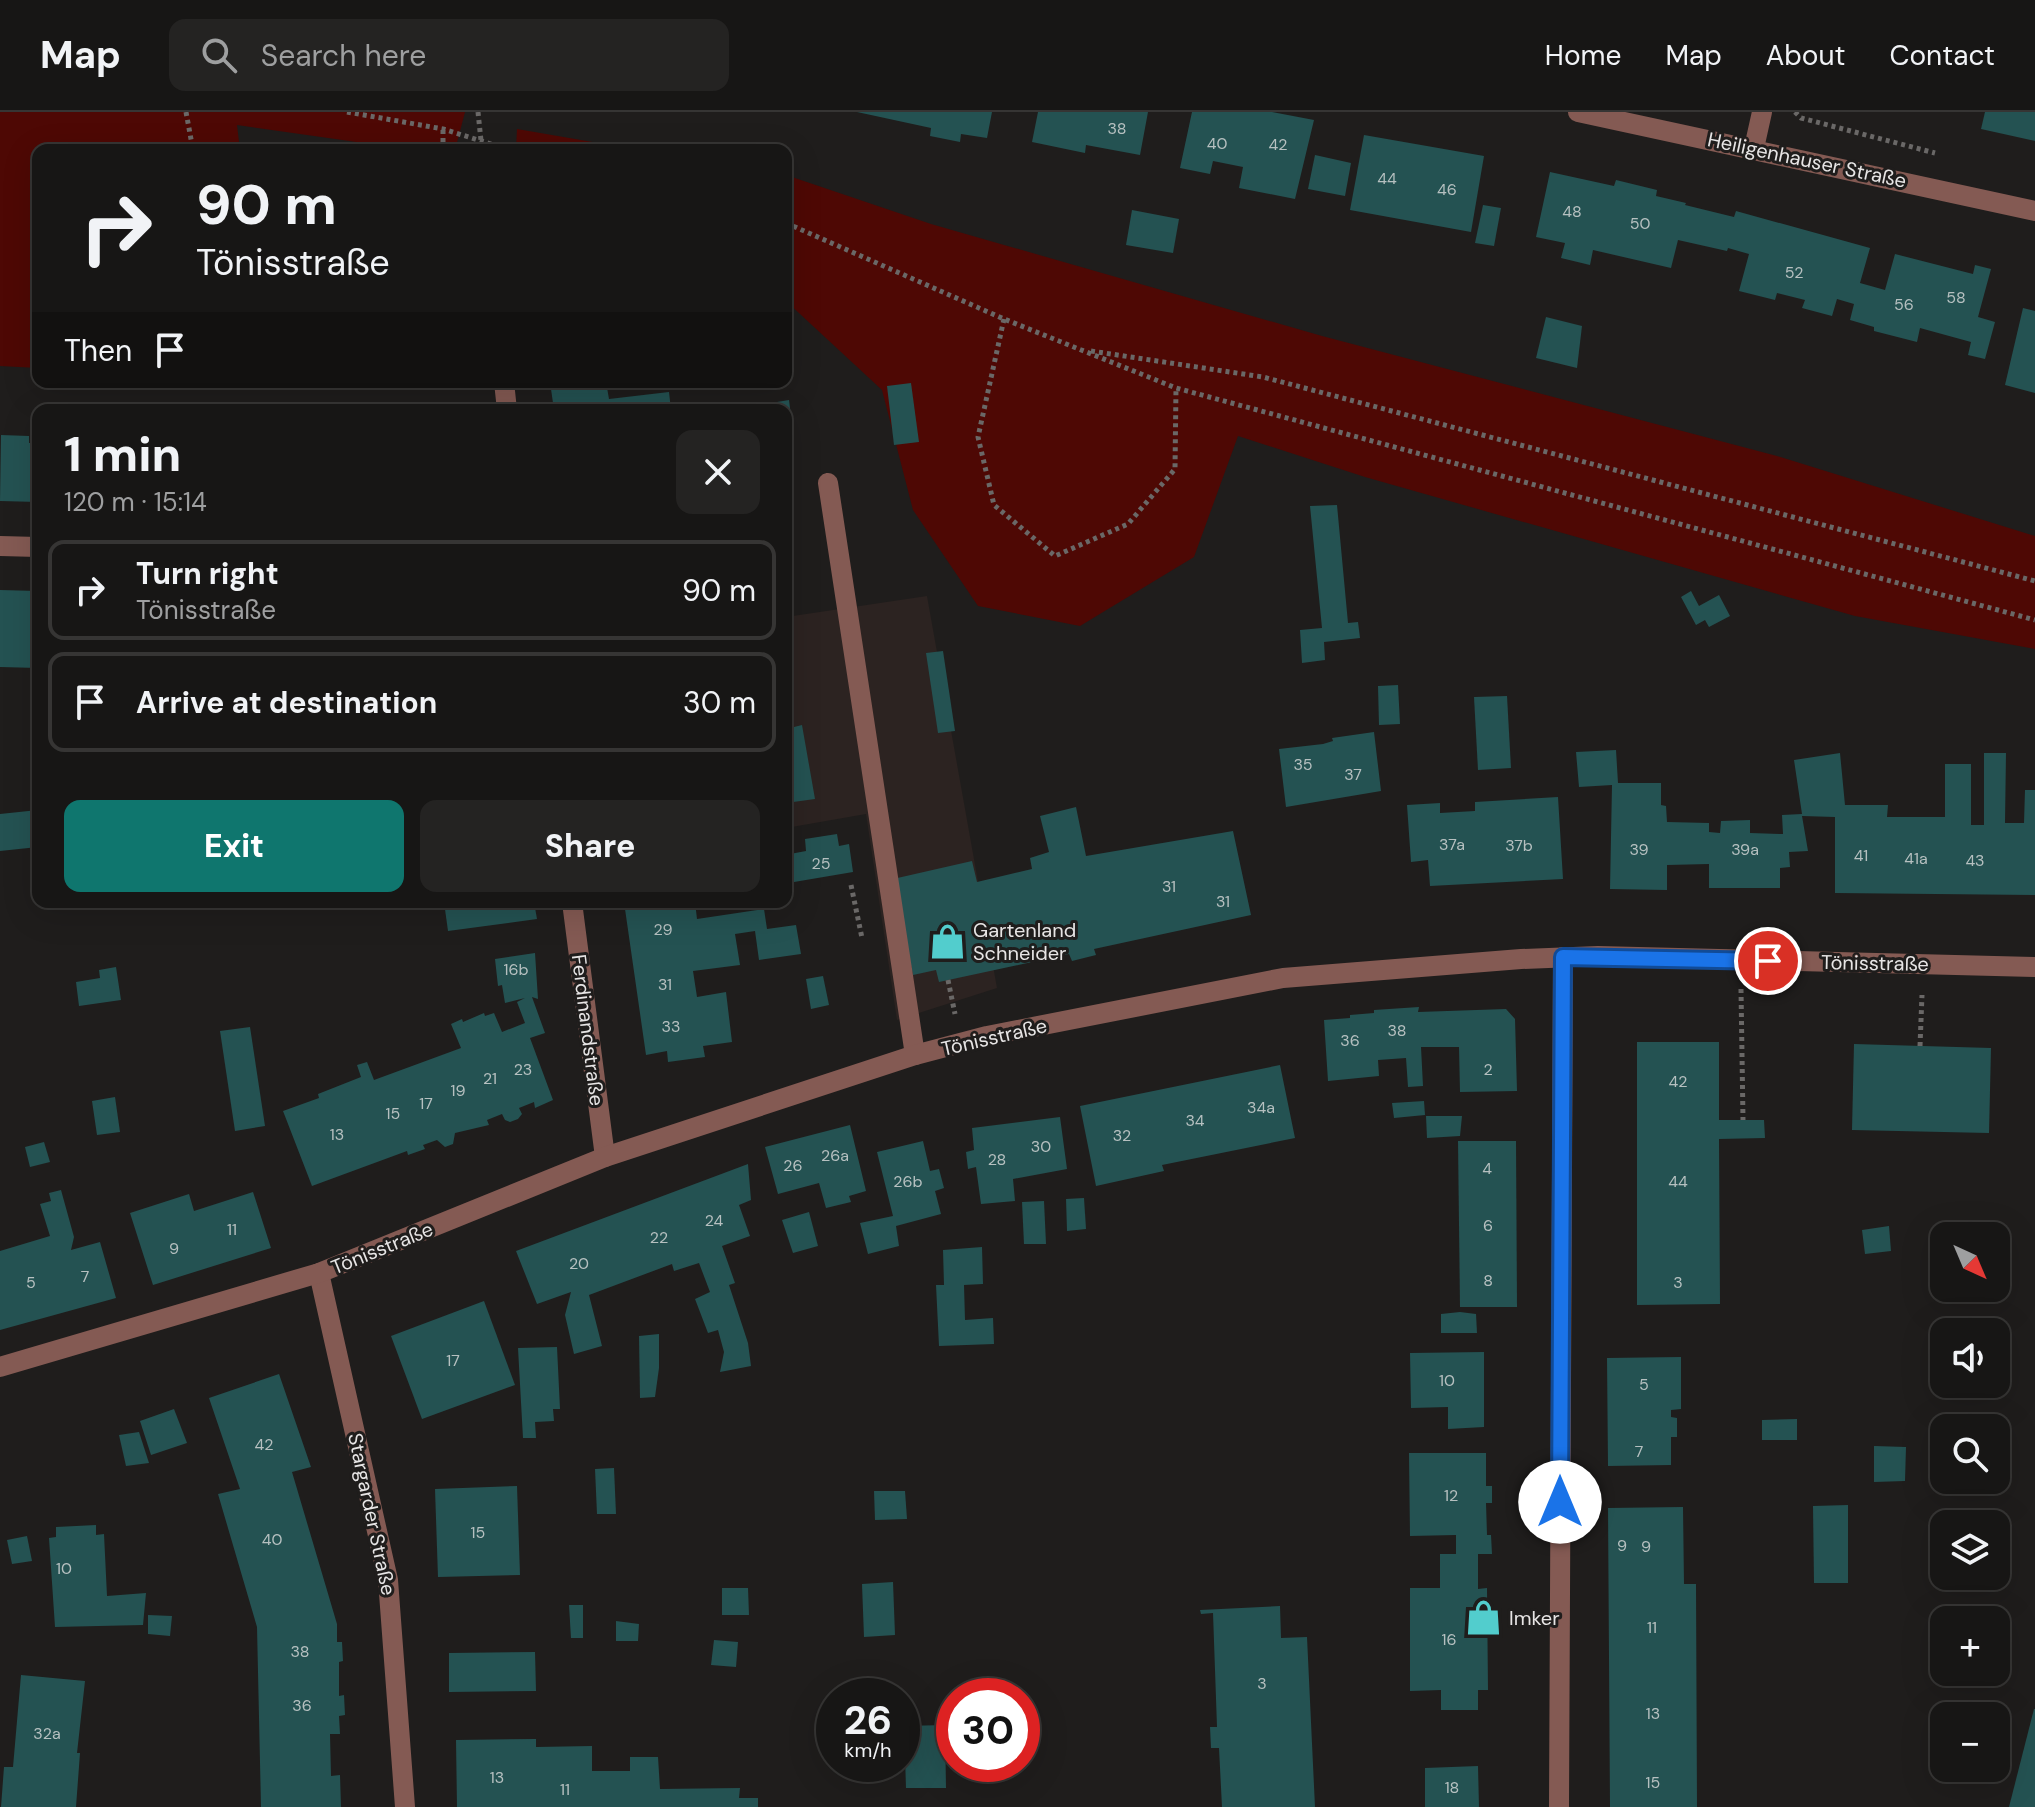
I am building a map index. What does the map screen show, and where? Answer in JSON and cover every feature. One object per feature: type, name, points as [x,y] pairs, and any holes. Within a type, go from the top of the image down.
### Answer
[{"type":"street","name":"Heiligenhauser Straße","points":[[1578,112],[2035,211]]},
{"type":"street","points":[[1754,148],[1762,112]]},
{"type":"street","points":[[828,483],[915,1055]]},
{"type":"street","points":[[0,546],[32,547]]},
{"type":"street","name":"Ferdinandstraße","points":[[573,908],[605,1157]]},
{"type":"street","points":[[1559,1807],[1563,957]]},
{"type":"street","name":"Tönisstraße","points":[[0,1367],[319,1273],[605,1157],[915,1055],[987,1036],[1283,978],[1563,957],[2035,967]]},
{"type":"street","name":"Stargarder Straße","points":[[319,1273],[388,1580],[405,1807]]},
{"type":"path","points":[[186,112],[192,144]]},
{"type":"path","points":[[347,112],[443,129],[477,144]]},
{"type":"path","points":[[478,112],[482,144]]},
{"type":"path","points":[[1795,112],[1801,118],[1948,157]]},
{"type":"path","points":[[443,129],[443,144]]},
{"type":"path","points":[[792,226],[1004,319],[1176,388],[2035,620]]},
{"type":"path","points":[[1004,319],[978,437],[994,505],[1055,556],[1128,524],[1175,469],[1176,388]]},
{"type":"path","points":[[1082,350],[1263,377],[2035,581]]},
{"type":"path","points":[[948,980],[955,1015]]},
{"type":"path","points":[[1920,1046],[1922,984]]},
{"type":"path","points":[[1741,986],[1743,1120]]},
{"type":"shaded area","points":[[0,112],[465,112],[457,144],[371,144],[237,125],[239,144],[32,144],[32,368],[0,366]]},
{"type":"shaded area","points":[[517,129],[604,144],[516,144]]},
{"type":"shaded area","points":[[792,177],[931,224],[1322,336],[1777,456],[2035,536],[2035,649],[1855,616],[1365,477],[1238,436],[1194,557],[1080,626],[978,606],[913,510],[882,390],[792,307]]},
{"type":"shaded area","points":[[927,596],[997,988],[897,1020],[866,814],[792,827],[792,616]]},
{"type":"building","points":[[857,112],[992,112],[987,138],[961,134],[960,142],[930,136],[931,128]]},
{"type":"building","points":[[1038,112],[1148,112],[1140,155],[1086,145],[1085,153],[1032,142]]},
{"type":"building","points":[[1192,112],[1272,112],[1314,120],[1295,199],[1239,188],[1243,167],[1213,161],[1210,174],[1180,168]]},
{"type":"building","points":[[1985,112],[2035,112],[2035,141],[1981,129]]},
{"type":"building","points":[[1364,135],[1484,156],[1471,232],[1350,210]]},
{"type":"building","points":[[1315,155],[1351,163],[1345,196],[1308,189]]},
{"type":"building","points":[[1550,172],[1614,186],[1616,180],[1657,190],[1656,196],[1685,205],[1734,217],[1736,211],[1870,248],[1860,283],[1885,290],[1895,254],[1973,274],[1975,265],[1991,269],[1978,317],[1995,322],[1985,359],[1968,355],[1971,342],[1920,328],[1917,342],[1874,331],[1874,327],[1850,320],[1854,304],[1837,299],[1832,316],[1802,308],[1805,300],[1777,293],[1775,300],[1739,291],[1749,254],[1728,248],[1727,251],[1678,240],[1671,268],[1593,250],[1590,265],[1561,258],[1565,243],[1536,237]]},
{"type":"building","points":[[1483,205],[1501,208],[1494,246],[1475,243]]},
{"type":"building","points":[[1132,210],[1179,219],[1173,253],[1126,245]]},
{"type":"building","points":[[2023,308],[2035,311],[2035,393],[2005,385]]},
{"type":"building","points":[[1546,317],[1582,326],[1577,368],[1536,358]]},
{"type":"building","points":[[911,383],[919,442],[894,445],[887,386]]},
{"type":"building","points":[[551,388],[607,388],[609,399],[669,392],[670,404],[553,404]]},
{"type":"building","points":[[789,400],[790,404],[765,404]]},
{"type":"building","points":[[1,435],[29,436],[29,443],[32,443],[32,502],[0,501]]},
{"type":"building","points":[[1337,505],[1348,623],[1358,622],[1360,638],[1324,642],[1325,660],[1302,663],[1300,630],[1322,628],[1310,506]]},
{"type":"building","points":[[0,590],[32,591],[32,668],[0,667]]},
{"type":"building","points":[[1691,591],[1699,606],[1719,595],[1730,616],[1709,627],[1705,620],[1696,625],[1681,597]]},
{"type":"building","points":[[943,651],[955,731],[938,733],[926,653]]},
{"type":"building","points":[[1398,685],[1400,724],[1379,725],[1378,686]]},
{"type":"building","points":[[1507,696],[1511,768],[1478,770],[1474,697]]},
{"type":"building","points":[[802,725],[815,799],[792,802],[792,728]]},
{"type":"building","points":[[1374,732],[1381,791],[1286,807],[1279,749],[1323,744],[1333,741],[1332,738]]},
{"type":"building","points":[[1616,750],[1618,783],[1661,783],[1661,805],[1666,806],[1667,822],[1709,823],[1709,832],[1720,833],[1721,821],[1750,820],[1750,833],[1780,834],[1783,834],[1782,815],[1802,814],[1794,760],[1840,753],[1845,805],[1888,805],[1887,817],[1945,817],[1945,764],[1971,764],[1971,825],[1984,825],[1984,753],[2006,753],[2005,823],[2024,823],[2025,790],[2035,790],[2035,895],[1835,893],[1835,817],[1802,816],[1808,851],[1789,852],[1790,867],[1780,868],[1780,888],[1709,888],[1709,864],[1667,865],[1667,890],[1610,889],[1612,785],[1579,787],[1576,752]]},
{"type":"building","points":[[1558,797],[1563,879],[1430,886],[1428,860],[1411,862],[1407,805],[1440,803],[1440,813],[1475,811],[1475,802]]},
{"type":"building","points":[[1076,807],[1086,856],[1233,831],[1251,915],[1094,949],[1096,955],[1072,961],[1069,954],[939,982],[936,970],[913,975],[893,879],[972,861],[977,882],[1032,869],[1030,858],[1049,852],[1040,816]]},
{"type":"building","points":[[32,811],[32,848],[0,851],[0,814]]},
{"type":"building","points":[[837,834],[839,846],[849,844],[853,872],[794,882],[792,854],[806,851],[805,839]]},
{"type":"building","points":[[445,908],[535,908],[537,919],[448,931]]},
{"type":"building","points":[[625,908],[696,908],[697,919],[764,909],[767,929],[796,925],[801,954],[759,960],[755,931],[735,934],[740,965],[693,971],[697,997],[726,992],[732,1042],[703,1046],[705,1057],[668,1062],[667,1051],[646,1055]]},
{"type":"building","points":[[535,953],[538,999],[532,997],[545,1033],[530,1038],[553,1100],[535,1108],[534,1102],[519,1108],[522,1114],[510,1122],[502,1114],[487,1120],[489,1125],[455,1133],[453,1144],[445,1147],[437,1140],[423,1145],[425,1149],[408,1155],[407,1151],[312,1186],[283,1111],[319,1098],[318,1094],[361,1077],[357,1065],[367,1062],[374,1080],[461,1048],[451,1024],[462,1019],[463,1022],[484,1013],[485,1016],[494,1013],[502,1032],[525,1023],[517,1002],[525,998],[505,1003],[502,985],[498,986],[495,959]]},
{"type":"building","points":[[116,967],[121,1000],[79,1006],[76,982],[100,978],[99,970]]},
{"type":"building","points":[[823,976],[829,1005],[811,1009],[806,979]]},
{"type":"building","points":[[1419,1007],[1418,1012],[1506,1009],[1515,1019],[1517,1091],[1460,1092],[1459,1047],[1421,1047],[1423,1086],[1408,1087],[1406,1058],[1378,1060],[1379,1076],[1328,1081],[1324,1020],[1350,1018],[1350,1015],[1374,1013],[1374,1010]]},
{"type":"building","points":[[250,1027],[265,1126],[235,1131],[220,1031]]},
{"type":"building","points":[[1637,1042],[1719,1042],[1719,1120],[1764,1120],[1765,1138],[1719,1139],[1720,1304],[1637,1305]]},
{"type":"building","points":[[1854,1044],[1991,1048],[1989,1133],[1852,1130]]},
{"type":"building","points":[[1280,1065],[1295,1138],[1162,1165],[1164,1171],[1096,1186],[1080,1106]]},
{"type":"building","points":[[115,1097],[120,1132],[97,1135],[92,1101]]},
{"type":"building","points":[[1424,1101],[1425,1115],[1394,1118],[1392,1103]]},
{"type":"building","points":[[1426,1116],[1462,1116],[1460,1136],[1427,1138]]},
{"type":"building","points":[[1060,1117],[1067,1169],[1013,1179],[1015,1201],[981,1204],[976,1167],[968,1169],[966,1152],[974,1150],[972,1128]]},
{"type":"building","points":[[850,1125],[866,1191],[849,1196],[851,1202],[826,1208],[819,1183],[778,1194],[765,1147]]},
{"type":"building","points":[[923,1141],[930,1171],[939,1169],[944,1188],[935,1191],[941,1214],[896,1226],[899,1246],[868,1254],[860,1223],[893,1216],[877,1152]]},
{"type":"building","points":[[1458,1141],[1516,1141],[1517,1307],[1460,1307]]},
{"type":"building","points":[[44,1142],[50,1162],[30,1167],[25,1147]]},
{"type":"building","points":[[748,1164],[751,1200],[739,1205],[750,1236],[722,1246],[735,1283],[729,1285],[748,1343],[751,1366],[720,1372],[724,1352],[718,1330],[708,1333],[695,1299],[710,1292],[699,1263],[674,1271],[672,1264],[589,1295],[602,1346],[574,1354],[565,1315],[571,1292],[537,1304],[516,1251]]},
{"type":"building","points":[[61,1190],[74,1237],[71,1250],[100,1242],[116,1298],[0,1330],[0,1251],[50,1236],[40,1204],[51,1201],[49,1193]]},
{"type":"building","points":[[253,1192],[271,1248],[153,1285],[130,1213],[189,1194],[194,1211]]},
{"type":"building","points":[[1084,1198],[1086,1229],[1067,1231],[1066,1199]]},
{"type":"building","points":[[1044,1201],[1046,1244],[1024,1244],[1022,1202]]},
{"type":"building","points":[[809,1212],[818,1246],[793,1253],[782,1220]]},
{"type":"building","points":[[1889,1226],[1891,1251],[1865,1254],[1862,1230]]},
{"type":"building","points":[[982,1247],[983,1284],[964,1285],[965,1320],[993,1318],[994,1344],[939,1346],[936,1285],[944,1285],[943,1250]]},
{"type":"building","points":[[484,1301],[515,1385],[422,1419],[391,1336]]},
{"type":"building","points":[[1441,1314],[1476,1314],[1477,1333],[1441,1333]]},
{"type":"building","points":[[659,1334],[655,1397],[640,1398],[639,1336]]},
{"type":"building","points":[[557,1347],[560,1409],[553,1409],[554,1421],[535,1422],[536,1438],[523,1438],[518,1348]]},
{"type":"building","points":[[1484,1352],[1484,1427],[1448,1429],[1448,1407],[1411,1408],[1410,1353]]},
{"type":"building","points":[[1681,1357],[1681,1409],[1671,1410],[1671,1417],[1677,1418],[1677,1437],[1671,1437],[1671,1465],[1608,1466],[1607,1358]]},
{"type":"building","points":[[279,1374],[311,1467],[292,1472],[337,1624],[337,1642],[342,1642],[339,1696],[344,1695],[345,1715],[339,1716],[340,1734],[330,1734],[331,1776],[340,1775],[341,1807],[261,1807],[257,1627],[218,1494],[240,1489],[209,1398]]},
{"type":"building","points":[[174,1409],[187,1443],[151,1455],[140,1421]]},
{"type":"building","points":[[1797,1419],[1797,1440],[1762,1440],[1762,1420]]},
{"type":"building","points":[[139,1432],[149,1463],[126,1466],[119,1435]]},
{"type":"building","points":[[1874,1446],[1906,1447],[1905,1481],[1874,1482]]},
{"type":"building","points":[[1409,1453],[1486,1453],[1486,1486],[1492,1486],[1492,1503],[1486,1503],[1487,1535],[1491,1535],[1492,1554],[1478,1554],[1478,1589],[1487,1588],[1488,1690],[1478,1690],[1478,1710],[1441,1710],[1441,1690],[1410,1691],[1410,1588],[1440,1588],[1440,1554],[1456,1554],[1456,1535],[1410,1536]]},
{"type":"building","points":[[614,1468],[616,1514],[597,1514],[595,1469]]},
{"type":"building","points":[[517,1486],[520,1575],[438,1577],[435,1489]]},
{"type":"building","points":[[874,1491],[905,1491],[907,1519],[875,1520]]},
{"type":"building","points":[[1848,1505],[1848,1583],[1814,1583],[1813,1506]]},
{"type":"building","points":[[1683,1507],[1684,1584],[1696,1584],[1697,1807],[1610,1807],[1608,1508]]},
{"type":"building","points":[[96,1525],[96,1535],[104,1534],[107,1596],[146,1593],[143,1625],[55,1627],[49,1538],[56,1537],[56,1527]]},
{"type":"building","points":[[27,1536],[32,1561],[12,1564],[7,1540]]},
{"type":"building","points":[[893,1582],[895,1635],[864,1637],[862,1584]]},
{"type":"building","points":[[722,1588],[748,1588],[749,1615],[722,1615]]},
{"type":"building","points":[[569,1605],[583,1605],[583,1638],[571,1638]]},
{"type":"building","points":[[1280,1606],[1281,1638],[1307,1637],[1315,1807],[1222,1807],[1219,1748],[1211,1748],[1210,1727],[1217,1727],[1213,1613],[1201,1614],[1200,1610]]},
{"type":"building","points":[[148,1615],[172,1616],[170,1636],[148,1634]]},
{"type":"building","points":[[616,1621],[639,1624],[638,1641],[616,1641]]},
{"type":"building","points":[[714,1640],[738,1642],[736,1667],[711,1665]]},
{"type":"building","points":[[535,1652],[536,1691],[449,1692],[449,1653]]},
{"type":"building","points":[[21,1675],[85,1681],[77,1753],[80,1753],[76,1807],[1,1807],[4,1767],[13,1767]]},
{"type":"building","points":[[2034,1709],[2035,1807],[2009,1807]]},
{"type":"building","points":[[936,1725],[936,1782],[946,1782],[946,1788],[906,1788],[906,1782],[920,1782],[920,1726]]},
{"type":"building","points":[[536,1739],[536,1747],[592,1746],[592,1771],[630,1771],[630,1757],[658,1757],[660,1789],[740,1788],[739,1798],[758,1798],[758,1807],[457,1807],[456,1740]]},
{"type":"building","points":[[1478,1766],[1479,1807],[1425,1807],[1425,1768]]},
{"type":"place","name":"Gartenland Schneider","points":[[947,941]]},
{"type":"place","name":"Imker","points":[[1483,1618]]},
{"type":"route","points":[[1560,1502],[1563,957],[1768,961]]}]
